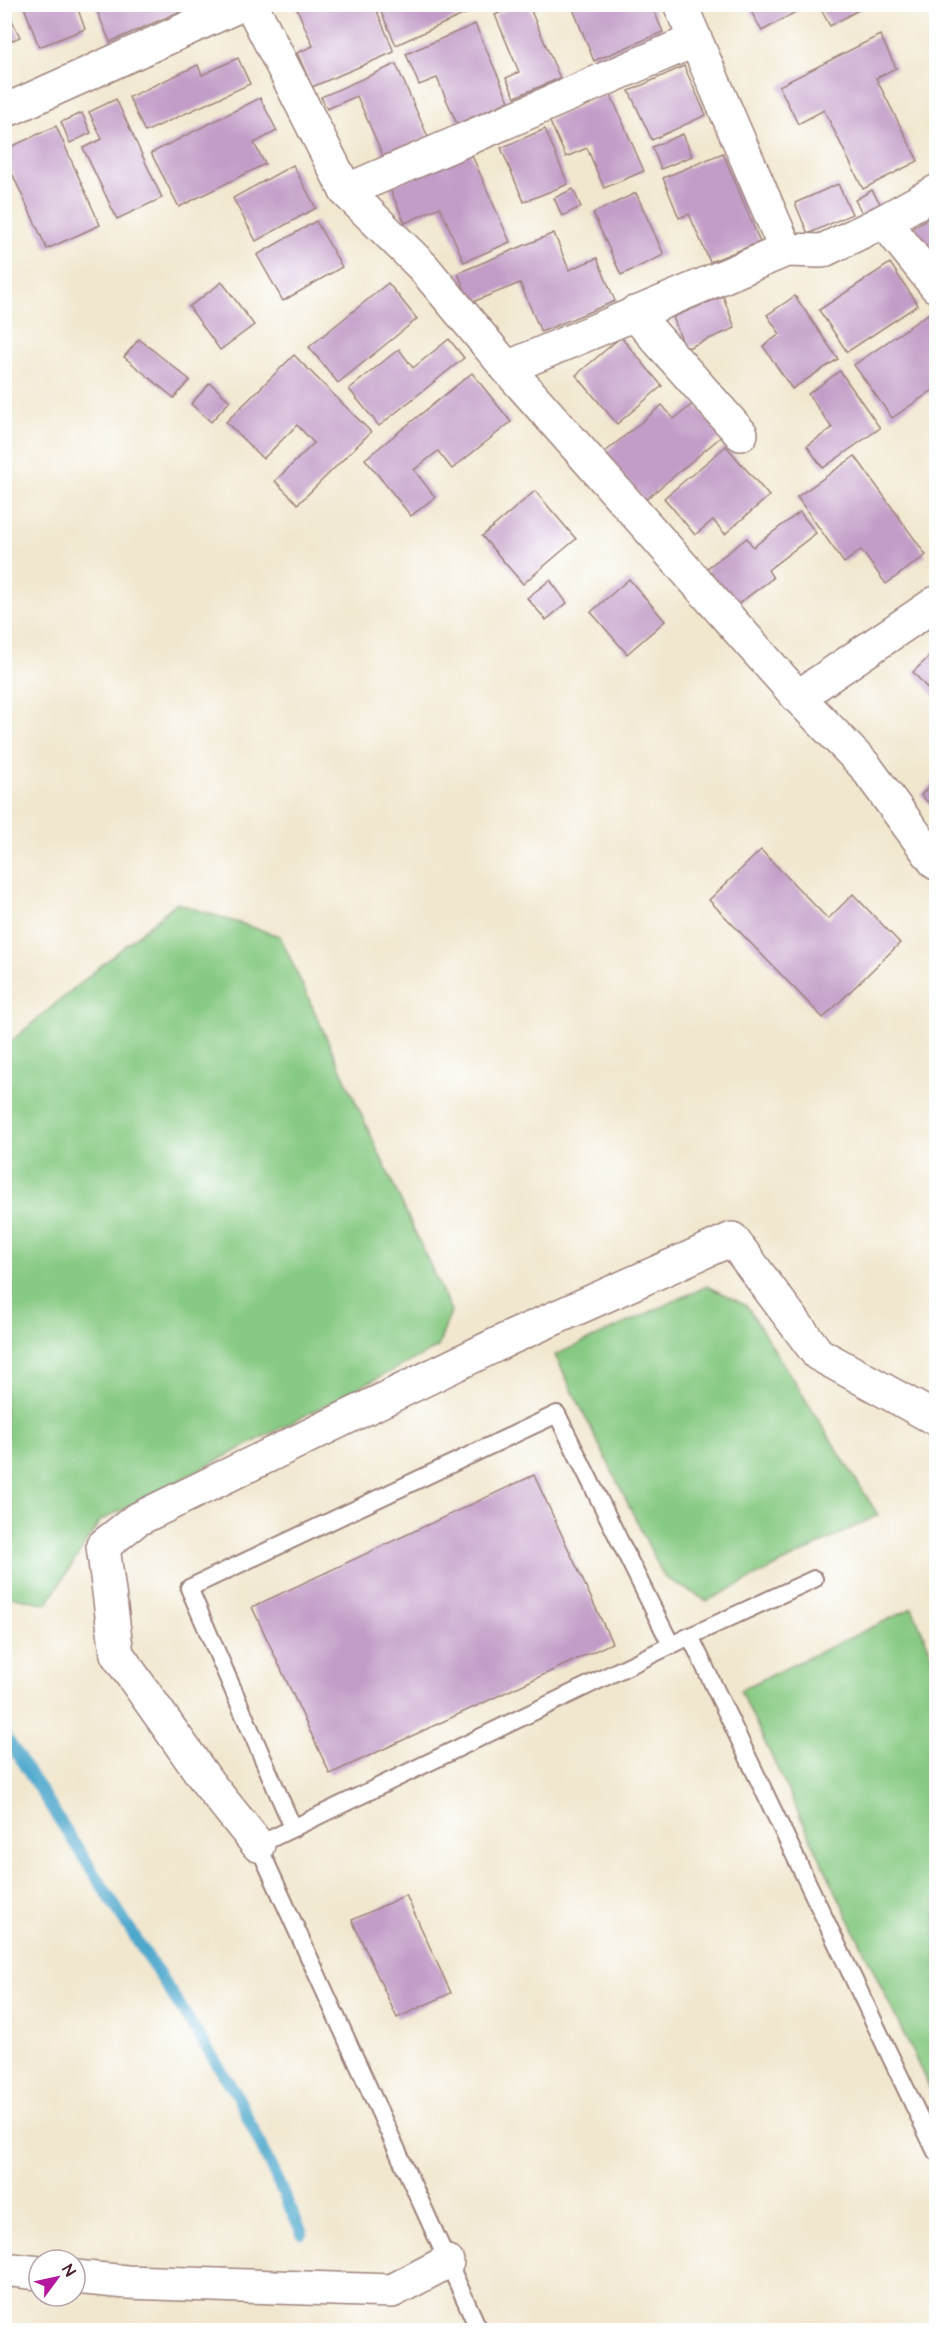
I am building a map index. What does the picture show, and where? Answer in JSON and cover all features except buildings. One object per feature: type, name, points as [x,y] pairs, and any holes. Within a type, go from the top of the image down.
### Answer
[{"type":"street","points":[[12,108],[242,4]]},
{"type":"street","points":[[251,4],[346,191],[423,267],[507,368],[798,697],[865,766],[936,863]]},
{"type":"street","points":[[680,4],[786,250]]},
{"type":"street","points":[[346,191],[695,40]]},
{"type":"street","points":[[507,368],[786,250],[822,251],[884,221],[936,192]]},
{"type":"street","points":[[884,221],[936,286]]},
{"type":"street","points":[[634,313],[741,434]]},
{"type":"street","points":[[798,697],[936,603]]},
{"type":"street","points":[[258,1845],[208,1783],[117,1654],[103,1546],[136,1520],[499,1343],[732,1239],[818,1354],[936,1419]]},
{"type":"street","points":[[87,2278],[127,2282],[392,2291],[447,2262]]},
{"type":"street","points":[[4,2269],[27,2272]]},
{"type":"lane","points":[[293,1828],[189,1588],[556,1414],[671,1645]]},
{"type":"lane","points":[[479,2331],[258,1845],[671,1645],[814,1579]]},
{"type":"lane","points":[[690,1636],[936,2152]]},
{"type":"green space","points":[[176,903],[280,936],[451,1311],[438,1347],[100,1521],[47,1604],[5,1595],[4,1047]]},
{"type":"green space","points":[[707,1286],[747,1306],[878,1515],[707,1601],[664,1577],[555,1355]]},
{"type":"green space","points":[[912,1608],[936,1664],[936,2102],[740,1690]]},
{"type":"waterway","points":[[4,1734],[237,2095],[302,2233]]}]
